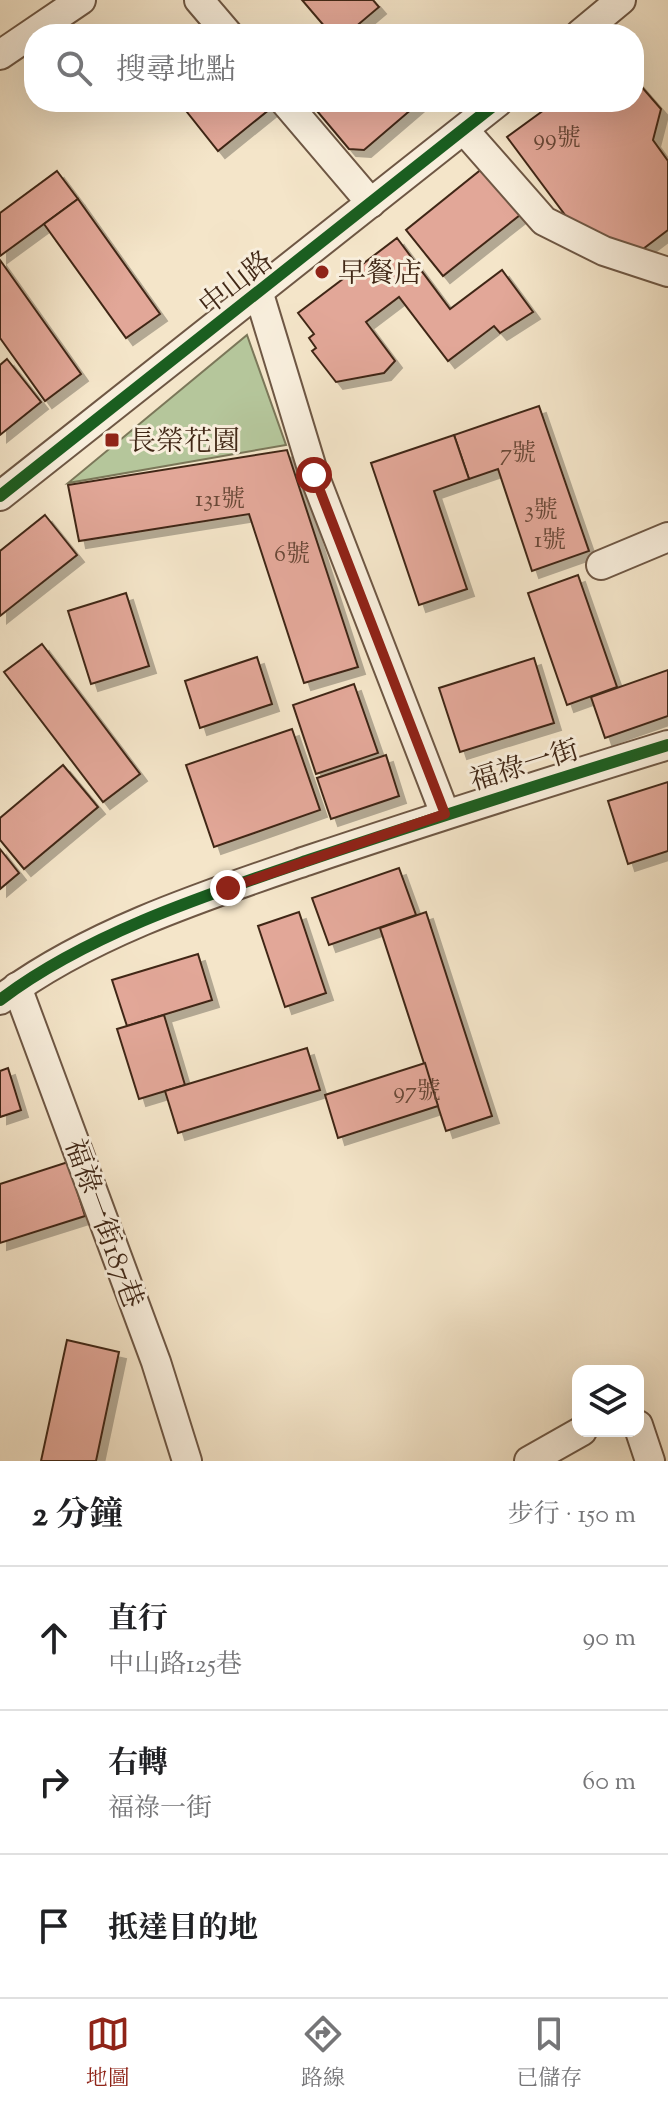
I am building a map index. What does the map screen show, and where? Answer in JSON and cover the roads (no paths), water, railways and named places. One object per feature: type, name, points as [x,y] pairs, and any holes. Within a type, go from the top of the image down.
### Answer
[{"type":"street","points":[[46,24],[81,0]]},
{"type":"street","points":[[199,0],[219,24]]},
{"type":"street","points":[[592,24],[621,0]]},
{"type":"street","points":[[0,55],[24,39]]},
{"type":"street","points":[[294,112],[371,203]]},
{"type":"street","name":"中山路","points":[[0,496],[486,112]]},
{"type":"street","points":[[464,130],[544,221],[604,251],[668,272]]},
{"type":"street","points":[[259,294],[314,475],[445,814]]},
{"type":"street","points":[[601,565],[668,537]]},
{"type":"street","name":"福祿一街","points":[[9,994],[121,931],[228,888],[445,814],[668,745]]},
{"type":"street","name":"福祿一街187巷","points":[[9,994],[156,1362],[187,1461]]},
{"type":"street","points":[[529,1461],[572,1437]]},
{"type":"street","points":[[642,1437],[650,1461]]},
{"type":"place","name":"早餐店","points":[[322,272]]},
{"type":"place","name":"長榮花園","points":[[112,440]]}]
